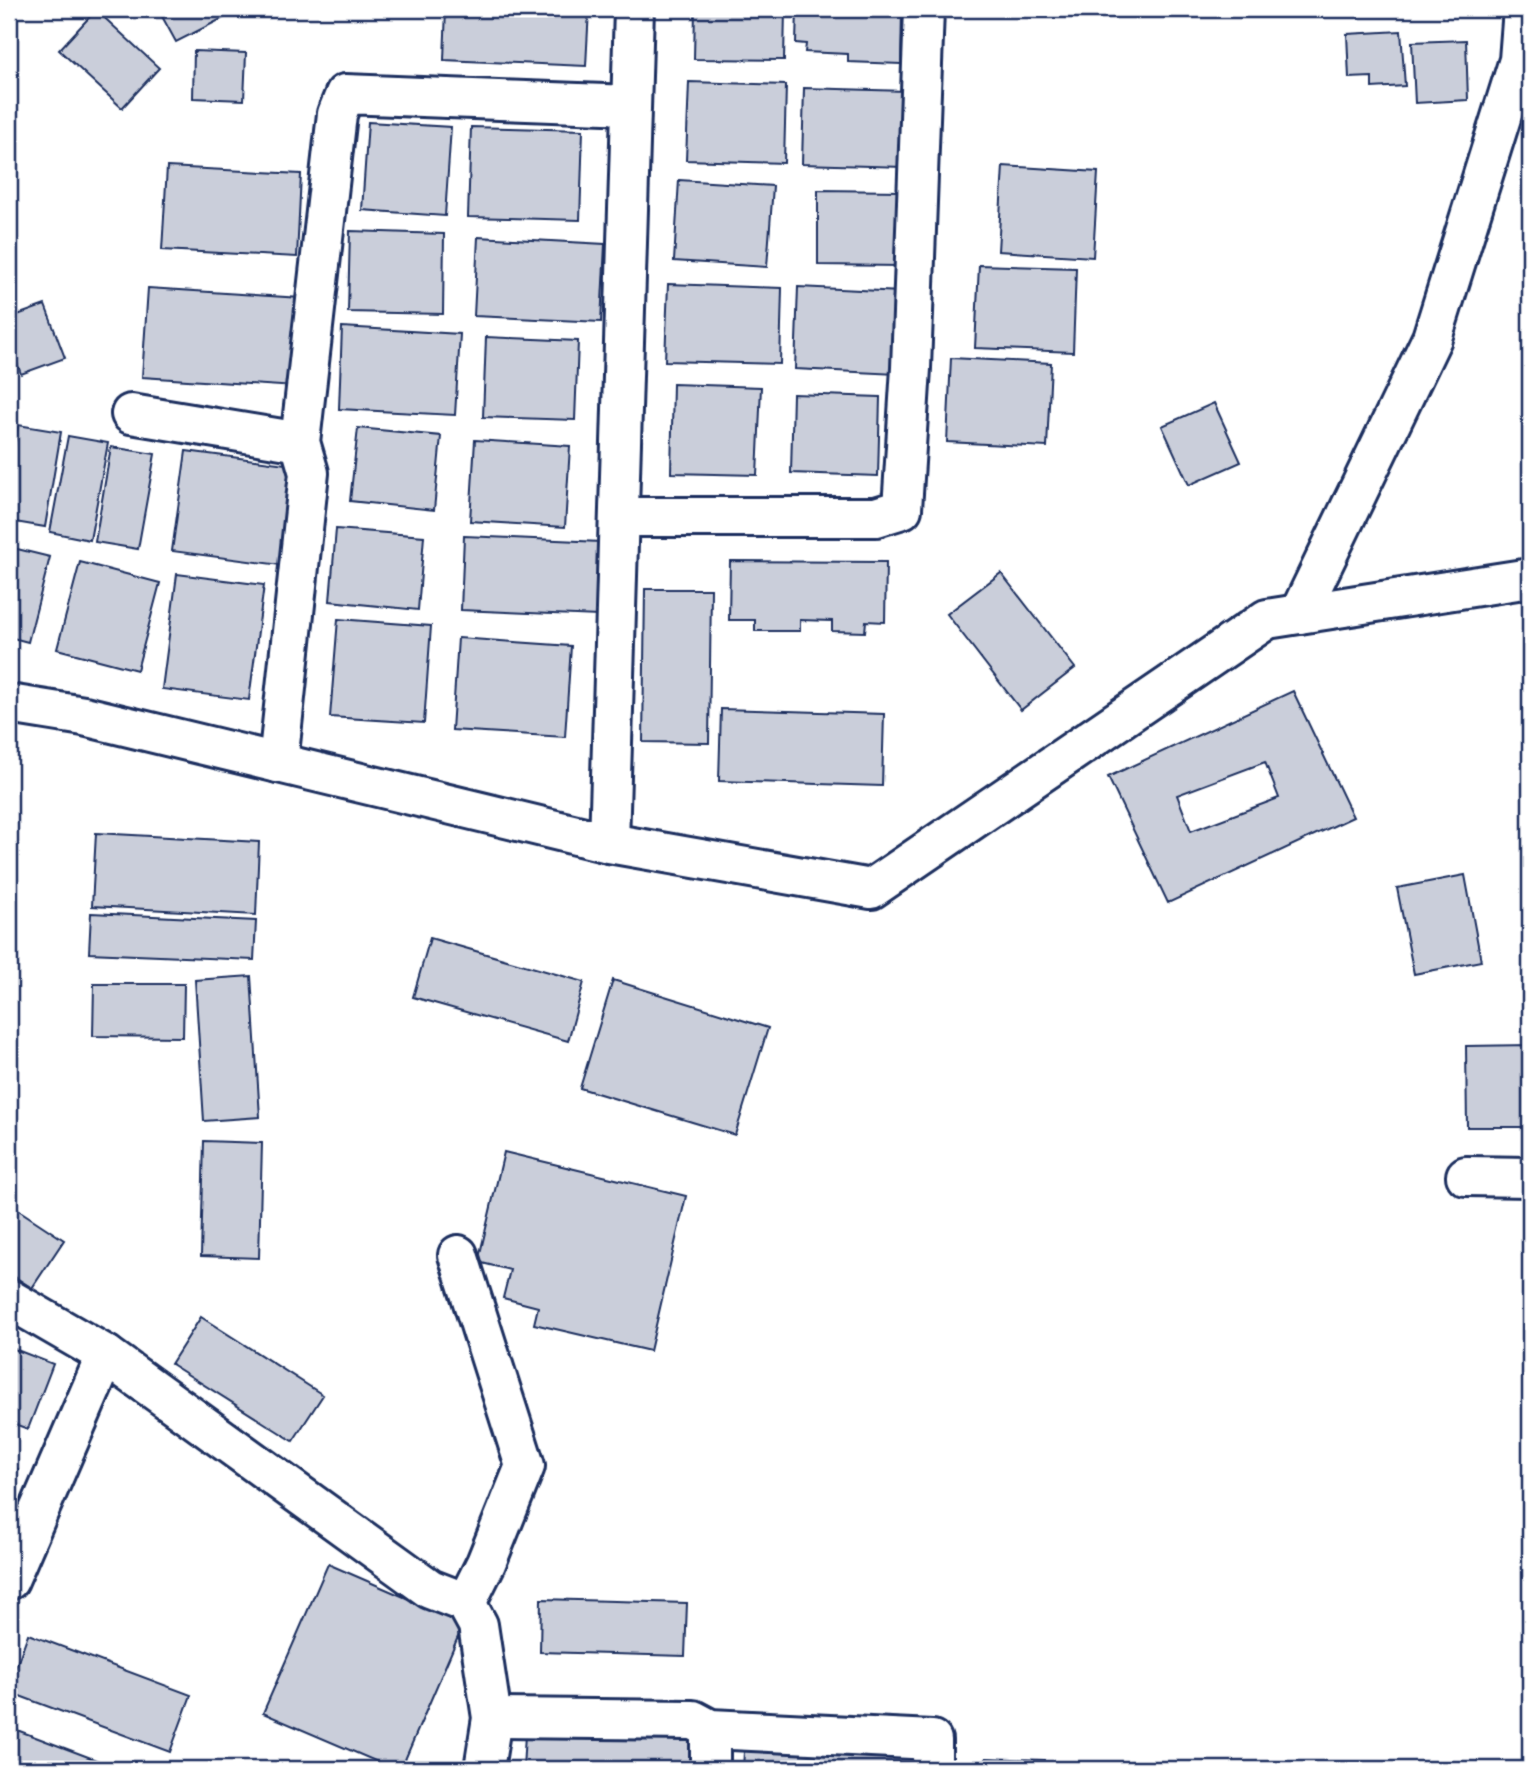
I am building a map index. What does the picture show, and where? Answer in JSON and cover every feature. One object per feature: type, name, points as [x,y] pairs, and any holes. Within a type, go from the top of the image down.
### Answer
[{"type":"street","points":[[608,843],[634,9]]},
{"type":"street","points":[[619,517],[876,517],[902,509],[911,368],[924,9]]},
{"type":"street","points":[[1299,614],[1432,338],[1519,60],[1523,9]]},
{"type":"street","points":[[278,763],[309,473],[300,442],[337,114],[345,94],[631,105]]},
{"type":"street","points":[[131,414],[300,442]]},
{"type":"street","points":[[9,704],[84,716],[608,843],[871,889],[1267,618],[1530,578]]},
{"type":"street","points":[[1466,1176],[1530,1177]]},
{"type":"street","points":[[458,1255],[525,1466],[467,1603]]},
{"type":"street","points":[[9,1299],[106,1355],[430,1589],[467,1603],[478,1625],[492,1718],[484,1769]]},
{"type":"street","points":[[9,1580],[106,1355]]},
{"type":"street","points":[[492,1718],[693,1720],[710,1729],[932,1740],[932,1769]]},
{"type":"street","points":[[710,1729],[710,1769]]},
{"type":"building","points":[[158,9],[241,9],[176,42]]},
{"type":"building","points":[[446,9],[589,9],[586,66],[444,60]]},
{"type":"building","points":[[695,9],[785,9],[784,60],[694,59]]},
{"type":"building","points":[[797,9],[902,9],[901,64],[848,62],[848,54],[805,52],[806,44],[796,43]]},
{"type":"building","points":[[96,10],[159,68],[122,108],[59,50]]},
{"type":"building","points":[[1401,31],[1405,86],[1372,88],[1372,77],[1349,78],[1347,34]]},
{"type":"building","points":[[1466,40],[1468,100],[1415,103],[1412,42]]},
{"type":"building","points":[[194,51],[246,53],[244,100],[193,98]]},
{"type":"building","points":[[689,82],[786,85],[784,163],[686,160]]},
{"type":"building","points":[[804,88],[906,91],[904,167],[802,164]]},
{"type":"building","points":[[368,122],[451,127],[445,216],[362,210]]},
{"type":"building","points":[[471,127],[583,130],[580,220],[468,217]]},
{"type":"building","points":[[1003,166],[1098,172],[1093,257],[998,251]]},
{"type":"building","points":[[167,167],[301,174],[297,257],[162,250]]},
{"type":"building","points":[[679,180],[773,186],[767,267],[674,261]]},
{"type":"building","points":[[818,190],[902,191],[901,266],[818,265]]},
{"type":"building","points":[[350,231],[444,234],[443,314],[348,312]]},
{"type":"building","points":[[478,237],[605,244],[601,322],[474,316]]},
{"type":"building","points":[[979,265],[1076,268],[1073,352],[975,348]]},
{"type":"building","points":[[668,284],[782,288],[780,364],[665,361]]},
{"type":"building","points":[[798,287],[901,292],[897,374],[795,369]]},
{"type":"building","points":[[148,288],[301,298],[296,387],[142,377]]},
{"type":"building","points":[[45,305],[65,358],[21,374],[9,341],[9,318]]},
{"type":"building","points":[[342,327],[460,334],[455,415],[339,409]]},
{"type":"building","points":[[486,337],[578,341],[575,420],[483,417]]},
{"type":"building","points":[[951,358],[1051,363],[1047,447],[947,442]]},
{"type":"building","points":[[673,384],[761,387],[757,475],[671,473]]},
{"type":"building","points":[[793,394],[880,397],[878,476],[791,473]]},
{"type":"building","points":[[1214,403],[1241,462],[1189,485],[1162,426]]},
{"type":"building","points":[[18,425],[61,432],[45,527],[9,521],[9,477]]},
{"type":"building","points":[[358,428],[441,436],[434,510],[350,501]]},
{"type":"building","points":[[68,436],[108,443],[90,540],[50,532]]},
{"type":"building","points":[[475,440],[570,446],[565,527],[470,521]]},
{"type":"building","points":[[111,447],[155,454],[138,549],[95,542]]},
{"type":"building","points":[[186,451],[301,466],[288,566],[172,551]]},
{"type":"building","points":[[336,529],[424,536],[418,610],[330,601]]},
{"type":"building","points":[[464,536],[601,542],[598,616],[461,610]]},
{"type":"building","points":[[9,547],[50,557],[28,642],[9,637]]},
{"type":"building","points":[[730,561],[886,562],[885,622],[866,621],[865,632],[832,631],[832,621],[800,620],[800,631],[755,631],[755,620],[729,620]]},
{"type":"building","points":[[80,562],[160,583],[137,670],[57,649]]},
{"type":"building","points":[[1001,573],[1075,668],[1021,710],[947,614]]},
{"type":"building","points":[[177,574],[264,585],[249,700],[162,689]]},
{"type":"building","points":[[645,589],[711,589],[709,743],[643,742]]},
{"type":"building","points":[[338,619],[431,626],[424,723],[330,717]]},
{"type":"building","points":[[458,638],[571,646],[565,737],[452,730]]},
{"type":"building","points":[[1293,691],[1353,817],[1168,903],[1108,777]],"holes":[[[1265,762],[1279,798],[1191,831],[1177,795]]]},
{"type":"building","points":[[721,709],[884,714],[882,786],[719,781]]},
{"type":"building","points":[[96,833],[259,842],[256,915],[92,906]]},
{"type":"building","points":[[1465,875],[1481,961],[1414,974],[1397,888]]},
{"type":"building","points":[[91,913],[256,921],[254,960],[89,953]]},
{"type":"building","points":[[430,938],[584,982],[568,1041],[413,997]]},
{"type":"building","points":[[251,976],[260,1117],[204,1121],[195,980]]},
{"type":"building","points":[[613,980],[768,1028],[735,1135],[580,1088]]},
{"type":"building","points":[[94,984],[184,984],[183,1037],[93,1036]]},
{"type":"building","points":[[1530,1045],[1530,1127],[1467,1127],[1466,1046]]},
{"type":"building","points":[[204,1141],[262,1143],[259,1258],[201,1256]]},
{"type":"building","points":[[504,1152],[686,1196],[650,1351],[534,1324],[538,1307],[503,1298],[510,1270],[478,1262]]},
{"type":"building","points":[[17,1209],[64,1240],[32,1288],[9,1273],[9,1221]]},
{"type":"building","points":[[201,1317],[323,1395],[293,1441],[171,1364]]},
{"type":"building","points":[[9,1347],[53,1364],[28,1429],[9,1422]]},
{"type":"building","points":[[9,1465],[18,1469],[9,1494]]},
{"type":"building","points":[[328,1564],[464,1623],[401,1769],[394,1769],[263,1713]]},
{"type":"building","points":[[541,1599],[687,1603],[685,1656],[540,1652]]},
{"type":"building","points":[[28,1634],[191,1695],[170,1752],[9,1692]]},
{"type":"building","points":[[9,1727],[120,1769],[9,1769]]},
{"type":"building","points":[[525,1734],[693,1741],[692,1769],[523,1769]]},
{"type":"building","points":[[745,1734],[922,1744],[920,1769],[743,1769]]},
{"type":"building","points":[[986,1758],[1044,1760],[1044,1769],[985,1769]]}]
